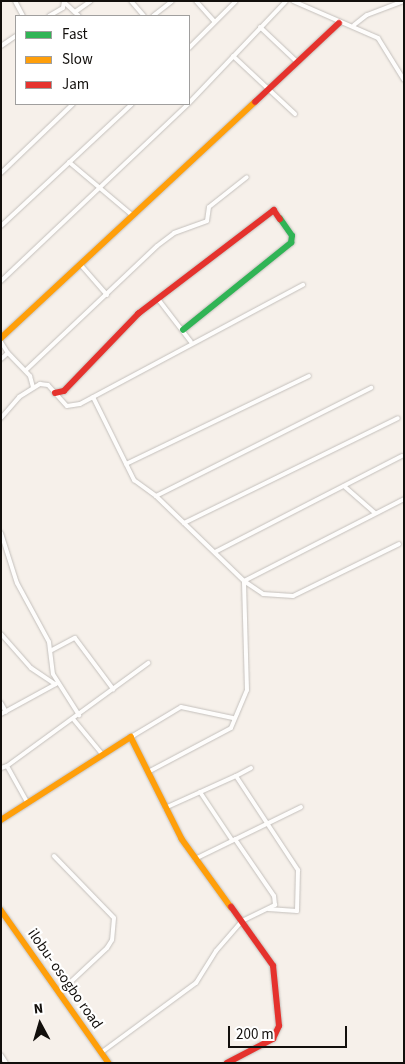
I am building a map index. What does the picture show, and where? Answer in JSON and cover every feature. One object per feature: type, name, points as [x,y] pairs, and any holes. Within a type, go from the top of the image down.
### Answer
[{"type":"street","points":[[16,1],[23,15]]},
{"type":"street","points":[[75,12],[91,1]]},
{"type":"street","points":[[131,1],[143,15]]},
{"type":"street","points":[[154,15],[172,1]]},
{"type":"street","points":[[196,1],[214,21]]},
{"type":"street","points":[[190,47],[236,1]]},
{"type":"street","points":[[190,102],[286,1]]},
{"type":"street","points":[[293,1],[300,2],[339,23],[354,25],[378,38],[404,80]]},
{"type":"street","points":[[354,25],[367,15],[403,1]]},
{"type":"street","points":[[50,15],[64,2],[78,15]]},
{"type":"street","points":[[33,387],[26,370],[8,353],[1,340],[79,264],[269,90],[339,23]]},
{"type":"street","points":[[260,27],[297,62]]},
{"type":"street","points":[[1,46],[15,37]]},
{"type":"street","points":[[233,56],[295,114]]},
{"type":"street","points":[[1,173],[72,105]]},
{"type":"street","points":[[1,226],[131,105]]},
{"type":"street","points":[[1,281],[187,105]]},
{"type":"street","points":[[69,162],[100,186],[132,215]]},
{"type":"street","points":[[26,370],[171,235],[207,221],[209,208],[247,177]]},
{"type":"street","points":[[55,393],[64,391],[124,327],[274,210],[292,236],[291,243],[184,330]]},
{"type":"street","points":[[79,264],[106,294]]},
{"type":"street","points":[[1,418],[33,387],[48,385],[71,406],[93,397],[191,342],[303,284]]},
{"type":"street","points":[[158,299],[184,330],[191,342]]},
{"type":"street","points":[[1,359],[8,353]]},
{"type":"street","points":[[126,464],[309,376]]},
{"type":"street","points":[[156,496],[371,388]]},
{"type":"street","points":[[93,397],[134,480],[156,496],[244,581],[263,594],[293,596],[399,544]]},
{"type":"street","points":[[184,523],[398,418]]},
{"type":"street","points":[[215,552],[402,456]]},
{"type":"street","points":[[344,486],[375,513]]},
{"type":"street","points":[[244,581],[404,499]]},
{"type":"street","points":[[1,533],[17,583],[52,650],[53,674],[57,683],[80,715]]},
{"type":"street","points":[[146,773],[231,728],[233,718],[247,690],[244,581]]},
{"type":"street","points":[[1,634],[31,668],[57,683]]},
{"type":"street","points":[[52,650],[70,638],[78,640],[113,689]]},
{"type":"street","points":[[1,768],[7,766],[74,720],[148,663]]},
{"type":"street","points":[[1,714],[57,683]]},
{"type":"street","points":[[1,703],[6,712]]},
{"type":"street","points":[[1,820],[181,707],[233,718]]},
{"type":"street","points":[[74,720],[104,754]]},
{"type":"street","points":[[131,737],[146,773],[195,859],[274,966],[279,1026],[273,1039],[227,1063]]},
{"type":"street","points":[[7,766],[27,802]]},
{"type":"street","points":[[165,808],[251,768]]},
{"type":"street","points":[[236,776],[270,822],[298,870],[297,911],[268,909]]},
{"type":"street","points":[[102,1052],[196,983],[216,951],[242,921],[268,909],[276,902],[274,896],[200,792]]},
{"type":"street","points":[[195,859],[301,807]]},
{"type":"street","points":[[54,856],[114,918],[112,940],[107,948],[60,992]]},
{"type":"street","name":"ilobu- osogbo road","points":[[1,910],[109,1063]]},
{"type":"street","points":[[2,1057],[6,1063]]},
{"type":"traffic: fast","points":[[183,330],[291,243],[292,236],[280,219]]},
{"type":"traffic: slow","points":[[1,338],[255,102]]},
{"type":"traffic: slow","points":[[1,820],[131,737],[182,839],[231,907]]},
{"type":"traffic: slow","points":[[1,910],[109,1063]]},
{"type":"traffic: jam","points":[[255,102],[339,23]]},
{"type":"traffic: jam","points":[[55,393],[64,391],[138,314],[274,210],[280,219]]},
{"type":"traffic: jam","points":[[227,1063],[273,1039],[279,1026],[273,966],[231,907]]}]
